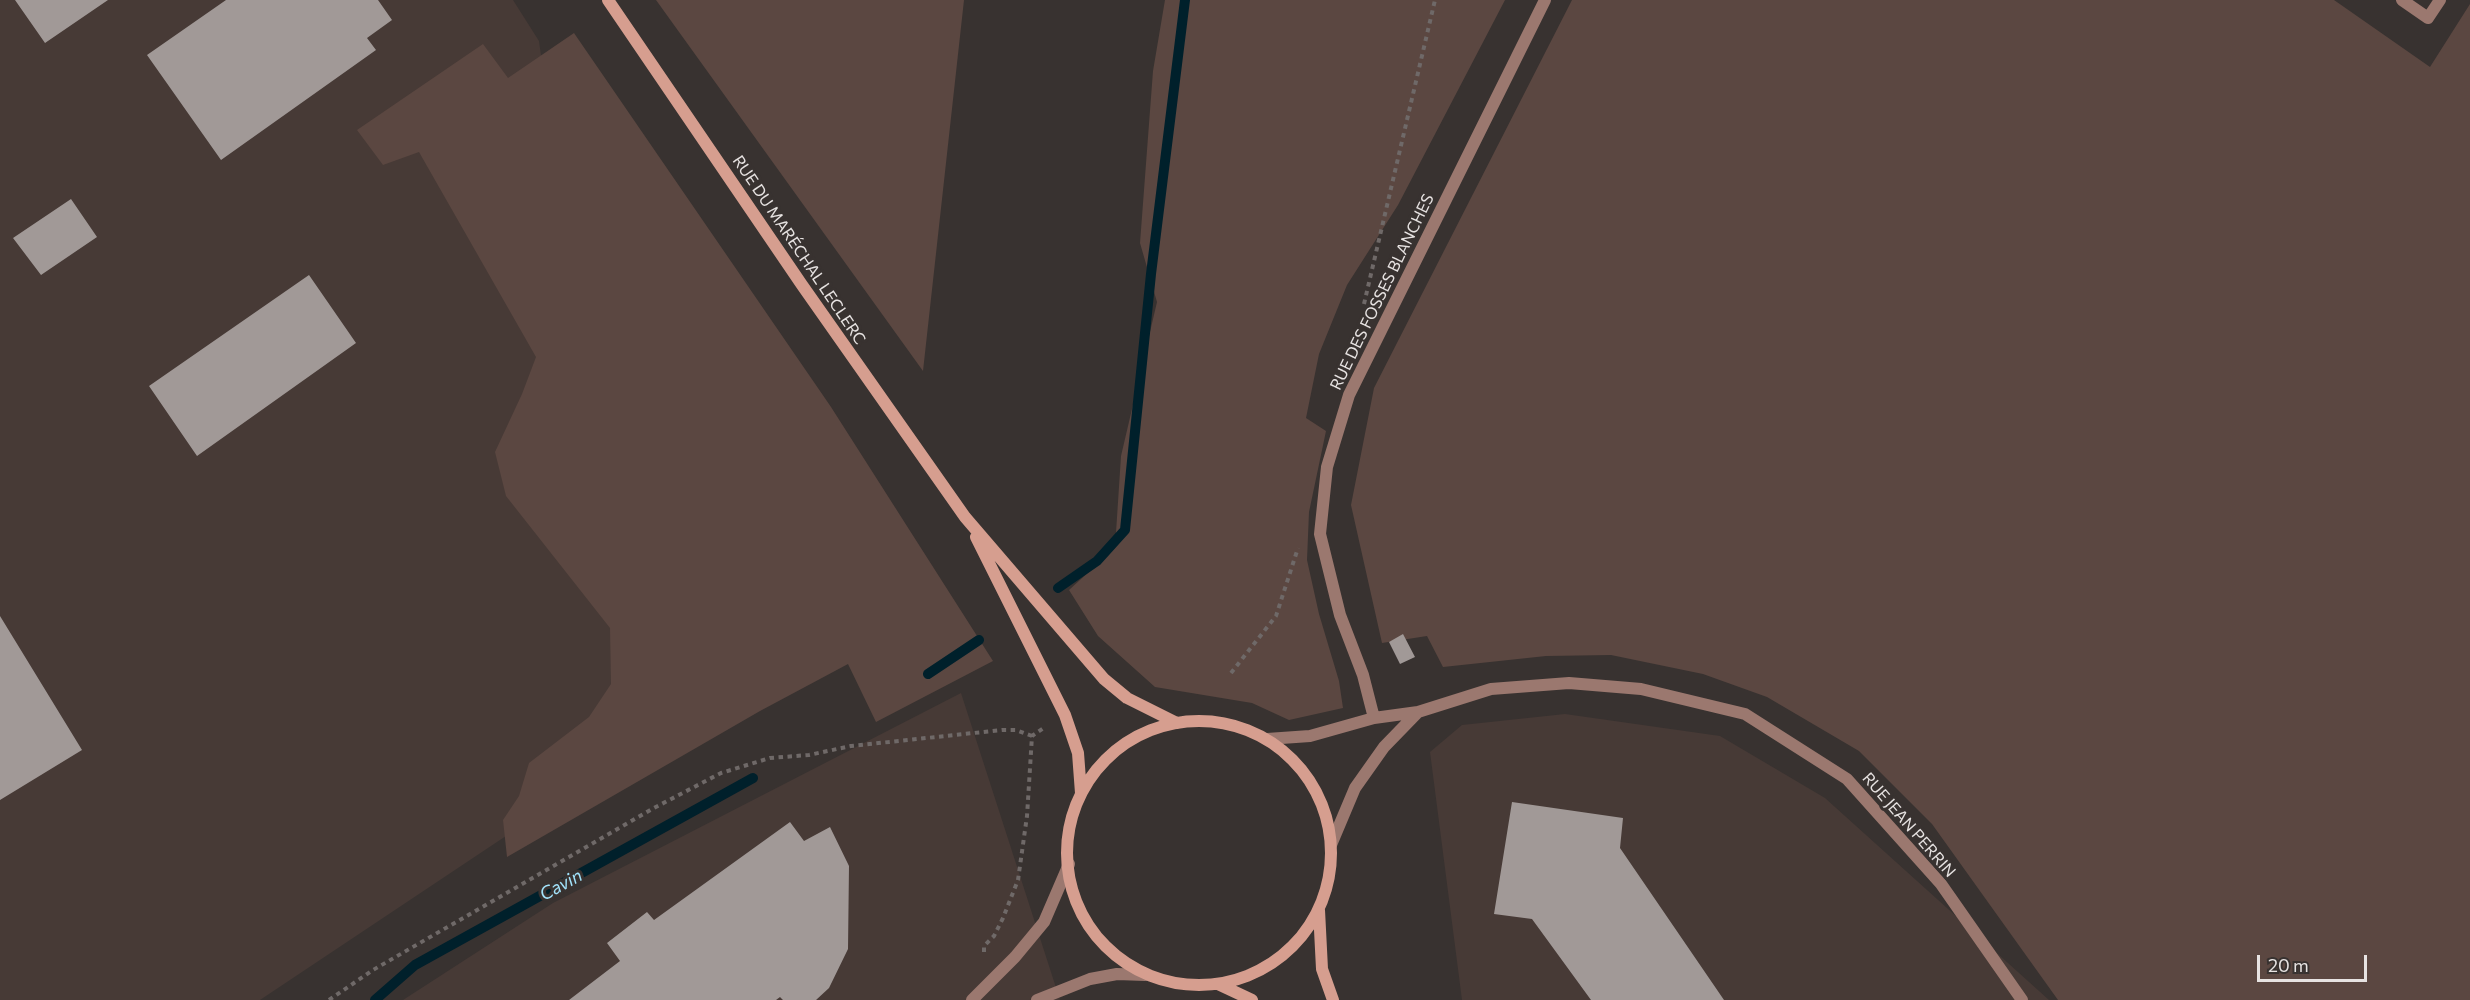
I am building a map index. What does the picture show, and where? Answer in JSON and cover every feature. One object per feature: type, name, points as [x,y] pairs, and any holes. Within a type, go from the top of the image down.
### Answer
[{"type":"main road","name":"RUE DU MARÉCHAL LECLERC","points":[[608,0],[802,285],[966,517],[1104,679],[1127,698],[1178,723]]},
{"type":"main road","name":"RUE DU MARÉCHAL LECLERC","points":[[966,517],[1065,715],[1078,753],[1081,793]]},
{"type":"main road","points":[[1190,720],[1236,724],[1267,739],[1276,744],[1308,776],[1328,817],[1332,863],[1318,910],[1300,940],[1268,967],[1228,983],[1186,985],[1145,975],[1110,951],[1084,918],[1069,879],[1067,836],[1081,793],[1108,756],[1146,730],[1190,720]]},
{"type":"main road","points":[[1318,910],[1322,969],[1333,1000]]},
{"type":"main road","points":[[1217,983],[1252,1000]]},
{"type":"street","name":"RUE DES FOSSES BLANCHES","points":[[1374,718],[1364,675],[1340,615],[1320,534],[1327,467],[1349,395],[1545,0]]},
{"type":"street","points":[[2402,0],[2428,18],[2440,0]]},
{"type":"street","name":"RUE JEAN PERRIN","points":[[1267,739],[1310,736],[1374,718],[1418,712],[1491,689],[1569,683],[1641,689],[1745,714],[1847,779],[1941,884],[2022,1000]]},
{"type":"street","name":"RUE JEAN PERRIN","points":[[1330,845],[1355,788],[1384,747],[1418,712]]},
{"type":"street","points":[[972,1000],[1015,957],[1044,922],[1068,864]]},
{"type":"street","points":[[1036,1000],[1090,979],[1117,974],[1145,975]]},
{"type":"path","points":[[1032,736],[1051,724]]},
{"type":"path","points":[[329,1000],[373,970],[652,809],[721,773],[770,758],[809,755],[850,746],[1002,730],[1016,730],[1032,736]]},
{"type":"path","points":[[983,962],[984,946],[999,927],[1018,880],[1028,816],[1032,736]]},
{"type":"shaded area","points":[[0,0],[513,0],[539,41],[638,748],[260,1000],[0,1000]]},
{"type":"shaded area","points":[[656,0],[964,0],[923,371]]},
{"type":"shaded area","points":[[1165,0],[1505,0],[1398,205],[1347,285],[1319,354],[1306,418],[1326,431],[1309,512],[1307,560],[1319,614],[1339,681],[1343,708],[1289,720],[1252,703],[1155,687],[1098,636],[1069,590],[1115,548],[1121,456],[1157,302],[1140,243],[1153,71]]},
{"type":"shaded area","points":[[1572,0],[2334,0],[2430,67],[2470,4],[2470,1000],[2058,1000],[1932,824],[1859,751],[1767,697],[1703,674],[1611,655],[1546,656],[1443,667],[1427,636],[1382,643],[1351,505],[1374,388]]},
{"type":"shaded area","points":[[574,33],[831,407],[993,661],[876,722],[848,664],[760,711],[507,857],[503,820],[519,796],[529,763],[589,717],[611,684],[610,628],[506,496],[495,452],[522,394],[536,357],[419,152],[383,165],[357,130],[483,44],[508,78]]},
{"type":"shaded area","points":[[961,693],[1060,1000],[403,1000],[553,903]]},
{"type":"shaded area","points":[[1565,714],[1720,736],[1825,798],[2049,1000],[1462,1000],[1430,752],[1462,725]]},
{"type":"building","points":[[15,0],[108,0],[45,43]]},
{"type":"building","points":[[226,0],[378,0],[392,20],[367,38],[376,50],[221,160],[147,55]]},
{"type":"building","points":[[71,199],[97,237],[41,275],[13,238]]},
{"type":"building","points":[[309,275],[356,343],[197,456],[149,386]]},
{"type":"building","points":[[0,616],[82,750],[0,800]]},
{"type":"building","points":[[1403,634],[1415,657],[1400,664],[1389,642]]},
{"type":"building","points":[[1512,802],[1623,818],[1620,848],[1724,1000],[1591,1000],[1532,919],[1494,914]]},
{"type":"building","points":[[790,822],[804,841],[830,827],[849,866],[848,949],[829,988],[816,1000],[783,1000],[780,997],[776,1000],[569,1000],[620,961],[607,943],[647,912],[654,920]]},
{"type":"waterway","points":[[1058,588],[1097,561],[1125,530],[1151,274],[1185,0]]},
{"type":"waterway","name":"Cavin","points":[[928,674],[979,640]]},
{"type":"waterway","name":"Cavin","points":[[375,1000],[415,965],[753,778]]}]
